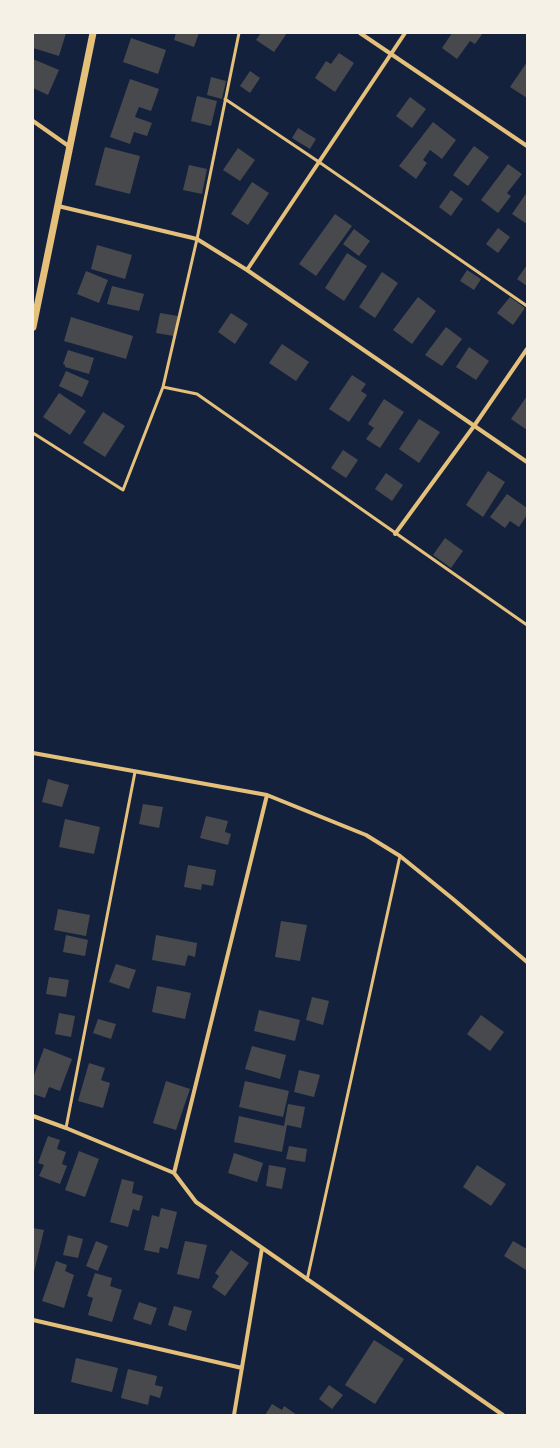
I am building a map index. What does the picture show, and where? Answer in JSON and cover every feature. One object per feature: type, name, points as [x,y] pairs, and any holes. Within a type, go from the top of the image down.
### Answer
[{"type":"street","points":[[33,327],[94,33]]},
{"type":"street","points":[[360,33],[527,146]]},
{"type":"street","points":[[247,270],[405,33]]},
{"type":"street","points":[[33,121],[70,147]]},
{"type":"street","points":[[58,206],[197,239],[247,270],[527,462]]},
{"type":"street","points":[[395,534],[474,426],[527,349]]},
{"type":"street","points":[[33,753],[267,795],[366,835],[400,856],[527,962]]},
{"type":"street","points":[[174,1173],[267,795]]},
{"type":"street","points":[[33,1116],[66,1128],[174,1173],[196,1202],[503,1415]]},
{"type":"street","points":[[234,1415],[262,1248]]},
{"type":"street","points":[[33,1320],[242,1368]]},
{"type":"lane","points":[[33,433],[123,490],[163,388],[197,239],[239,33]]},
{"type":"lane","points":[[225,99],[527,306]]},
{"type":"lane","points":[[163,388],[197,394],[527,625]]},
{"type":"lane","points":[[66,1128],[135,772]]},
{"type":"lane","points":[[307,1280],[400,856]]},
{"type":"building","points":[[33,33],[66,33],[59,56],[33,48]]},
{"type":"building","points":[[176,33],[199,33],[194,47],[174,40]]},
{"type":"building","points":[[261,33],[287,33],[274,52],[256,40]]},
{"type":"building","points":[[452,33],[483,33],[475,44],[470,41],[457,59],[442,48]]},
{"type":"building","points":[[131,38],[166,50],[158,74],[123,62]]},
{"type":"building","points":[[339,53],[354,63],[335,92],[315,78],[326,61],[331,64]]},
{"type":"building","points":[[33,59],[59,70],[48,95],[33,88]]},
{"type":"building","points":[[527,62],[527,98],[510,87]]},
{"type":"building","points":[[250,71],[260,78],[250,93],[240,86]]},
{"type":"building","points":[[211,77],[226,81],[222,99],[207,95]]},
{"type":"building","points":[[130,79],[159,89],[151,111],[139,107],[135,117],[152,123],[147,136],[134,132],[130,144],[110,137]]},
{"type":"building","points":[[197,96],[217,101],[211,126],[191,121]]},
{"type":"building","points":[[410,97],[426,109],[412,128],[396,116]]},
{"type":"building","points":[[433,122],[456,140],[442,159],[430,150],[423,160],[427,163],[416,179],[399,166]]},
{"type":"building","points":[[298,128],[316,139],[310,149],[292,138]]},
{"type":"building","points":[[474,146],[489,157],[468,186],[453,175]]},
{"type":"building","points":[[105,147],[140,156],[130,194],[95,185]]},
{"type":"building","points":[[238,148],[255,160],[240,181],[223,170]]},
{"type":"building","points":[[508,164],[522,174],[507,193],[511,196],[498,213],[481,200]]},
{"type":"building","points":[[189,165],[207,169],[202,194],[183,190]]},
{"type":"building","points":[[252,182],[269,193],[248,225],[231,214]]},
{"type":"building","points":[[451,190],[463,199],[451,216],[439,207]]},
{"type":"building","points":[[527,192],[527,224],[512,214]]},
{"type":"building","points":[[335,214],[352,226],[316,276],[299,264]]},
{"type":"building","points":[[498,228],[510,237],[498,253],[486,244]]},
{"type":"building","points":[[354,229],[370,241],[359,256],[343,244]]},
{"type":"building","points":[[97,245],[132,255],[125,279],[91,269]]},
{"type":"building","points":[[347,253],[367,266],[344,301],[325,288]]},
{"type":"building","points":[[527,265],[527,286],[517,279]]},
{"type":"building","points":[[467,270],[481,279],[474,290],[460,281]]},
{"type":"building","points":[[86,271],[108,280],[99,303],[77,294]]},
{"type":"building","points":[[382,272],[398,283],[375,318],[359,307]]},
{"type":"building","points":[[112,286],[144,294],[139,311],[107,304]]},
{"type":"building","points":[[418,297],[436,311],[412,344],[393,330]]},
{"type":"building","points":[[510,297],[525,308],[513,325],[497,313]]},
{"type":"building","points":[[160,313],[178,316],[174,336],[156,333]]},
{"type":"building","points":[[231,313],[248,324],[235,344],[218,332]]},
{"type":"building","points":[[71,317],[133,336],[126,359],[64,341]]},
{"type":"building","points":[[446,327],[462,339],[442,366],[425,355]]},
{"type":"building","points":[[282,344],[309,362],[296,381],[269,363]]},
{"type":"building","points":[[469,347],[489,361],[476,380],[456,367]]},
{"type":"building","points":[[68,350],[94,358],[89,374],[65,367],[63,364]]},
{"type":"building","points":[[66,371],[89,381],[82,397],[59,386]]},
{"type":"building","points":[[352,375],[366,384],[361,391],[367,395],[349,422],[329,409]]},
{"type":"building","points":[[59,393],[86,411],[70,435],[43,417]]},
{"type":"building","points":[[527,396],[527,430],[511,419]]},
{"type":"building","points":[[384,399],[404,412],[380,448],[366,439],[374,428],[368,424]]},
{"type":"building","points":[[103,412],[125,426],[105,457],[83,443]]},
{"type":"building","points":[[419,419],[440,432],[419,463],[399,449]]},
{"type":"building","points":[[343,450],[358,460],[346,478],[331,468]]},
{"type":"building","points":[[488,471],[505,482],[483,517],[466,505]]},
{"type":"building","points":[[386,473],[403,485],[392,501],[375,489]]},
{"type":"building","points":[[507,494],[527,508],[527,515],[519,527],[510,521],[505,528],[490,517]]},
{"type":"building","points":[[445,538],[463,551],[451,568],[433,555]]},
{"type":"building","points":[[48,779],[69,785],[62,807],[42,802]]},
{"type":"building","points":[[143,804],[163,807],[159,828],[139,824]]},
{"type":"building","points":[[206,816],[228,821],[225,832],[231,834],[228,845],[200,838]]},
{"type":"building","points":[[65,819],[100,827],[94,854],[59,847]]},
{"type":"building","points":[[188,865],[216,870],[213,886],[202,884],[201,890],[184,887]]},
{"type":"building","points":[[58,909],[90,915],[86,936],[54,930]]},
{"type":"building","points":[[281,921],[307,925],[300,961],[275,957]]},
{"type":"building","points":[[66,935],[88,940],[85,956],[63,952]]},
{"type":"building","points":[[156,935],[197,943],[195,957],[188,955],[185,966],[152,960]]},
{"type":"building","points":[[116,964],[136,970],[129,989],[109,982]]},
{"type":"building","points":[[49,977],[69,980],[66,997],[46,994]]},
{"type":"building","points":[[157,986],[191,993],[185,1019],[152,1012]]},
{"type":"building","points":[[312,997],[329,1001],[323,1025],[306,1020]]},
{"type":"building","points":[[259,1010],[300,1020],[295,1041],[254,1031]]},
{"type":"building","points":[[59,1013],[75,1016],[71,1037],[55,1034]]},
{"type":"building","points":[[481,1015],[504,1032],[490,1051],[467,1034]]},
{"type":"building","points":[[98,1019],[116,1024],[111,1039],[93,1033]]},
{"type":"building","points":[[252,1046],[286,1055],[280,1079],[245,1069]]},
{"type":"building","points":[[44,1048],[72,1059],[60,1091],[49,1087],[45,1098],[33,1094],[33,1078]]},
{"type":"building","points":[[89,1063],[105,1068],[101,1080],[110,1083],[103,1108],[78,1101]]},
{"type":"building","points":[[299,1070],[320,1075],[314,1097],[294,1092]]},
{"type":"building","points":[[166,1081],[190,1089],[176,1130],[153,1123]]},
{"type":"building","points":[[245,1081],[289,1091],[283,1117],[239,1107]]},
{"type":"building","points":[[288,1104],[305,1107],[301,1128],[287,1125],[282,1152],[234,1142],[239,1116],[284,1126]]},
{"type":"building","points":[[48,1136],[60,1140],[57,1149],[66,1152],[62,1164],[67,1166],[60,1184],[39,1176],[44,1165],[38,1163]]},
{"type":"building","points":[[289,1146],[307,1149],[305,1162],[286,1159]]},
{"type":"building","points":[[79,1151],[99,1159],[85,1197],[65,1190]]},
{"type":"building","points":[[234,1153],[263,1163],[257,1182],[228,1173]]},
{"type":"building","points":[[269,1165],[286,1168],[282,1189],[266,1186]]},
{"type":"building","points":[[477,1165],[506,1184],[491,1206],[463,1187]]},
{"type":"building","points":[[122,1179],[134,1182],[132,1193],[143,1196],[139,1211],[133,1209],[128,1227],[110,1222]]},
{"type":"building","points":[[161,1208],[177,1212],[168,1249],[160,1247],[159,1253],[144,1250],[152,1215],[159,1217]]},
{"type":"building","points":[[33,1228],[44,1230],[34,1272],[33,1272]]},
{"type":"building","points":[[68,1235],[83,1239],[78,1258],[63,1255]]},
{"type":"building","points":[[96,1241],[108,1246],[98,1271],[86,1266]]},
{"type":"building","points":[[185,1241],[207,1245],[199,1279],[177,1274]]},
{"type":"building","points":[[513,1241],[527,1249],[526,1270],[504,1256]]},
{"type":"building","points":[[231,1250],[249,1263],[225,1296],[212,1287],[219,1276],[215,1273]]},
{"type":"building","points":[[56,1261],[67,1265],[65,1271],[74,1275],[64,1308],[42,1301]]},
{"type":"building","points":[[95,1273],[112,1278],[110,1286],[122,1290],[112,1322],[88,1315],[93,1298],[87,1296]]},
{"type":"building","points":[[139,1302],[157,1308],[151,1325],[133,1319]]},
{"type":"building","points":[[174,1306],[192,1311],[186,1331],[168,1325]]},
{"type":"building","points":[[374,1340],[404,1359],[375,1404],[345,1385]]},
{"type":"building","points":[[76,1358],[118,1368],[112,1392],[71,1382]]},
{"type":"building","points":[[128,1369],[157,1376],[155,1385],[163,1387],[160,1398],[150,1395],[148,1405],[121,1398]]},
{"type":"building","points":[[329,1385],[343,1395],[332,1409],[319,1399]]},
{"type":"building","points":[[272,1404],[282,1410],[284,1406],[297,1415],[265,1415]]}]
